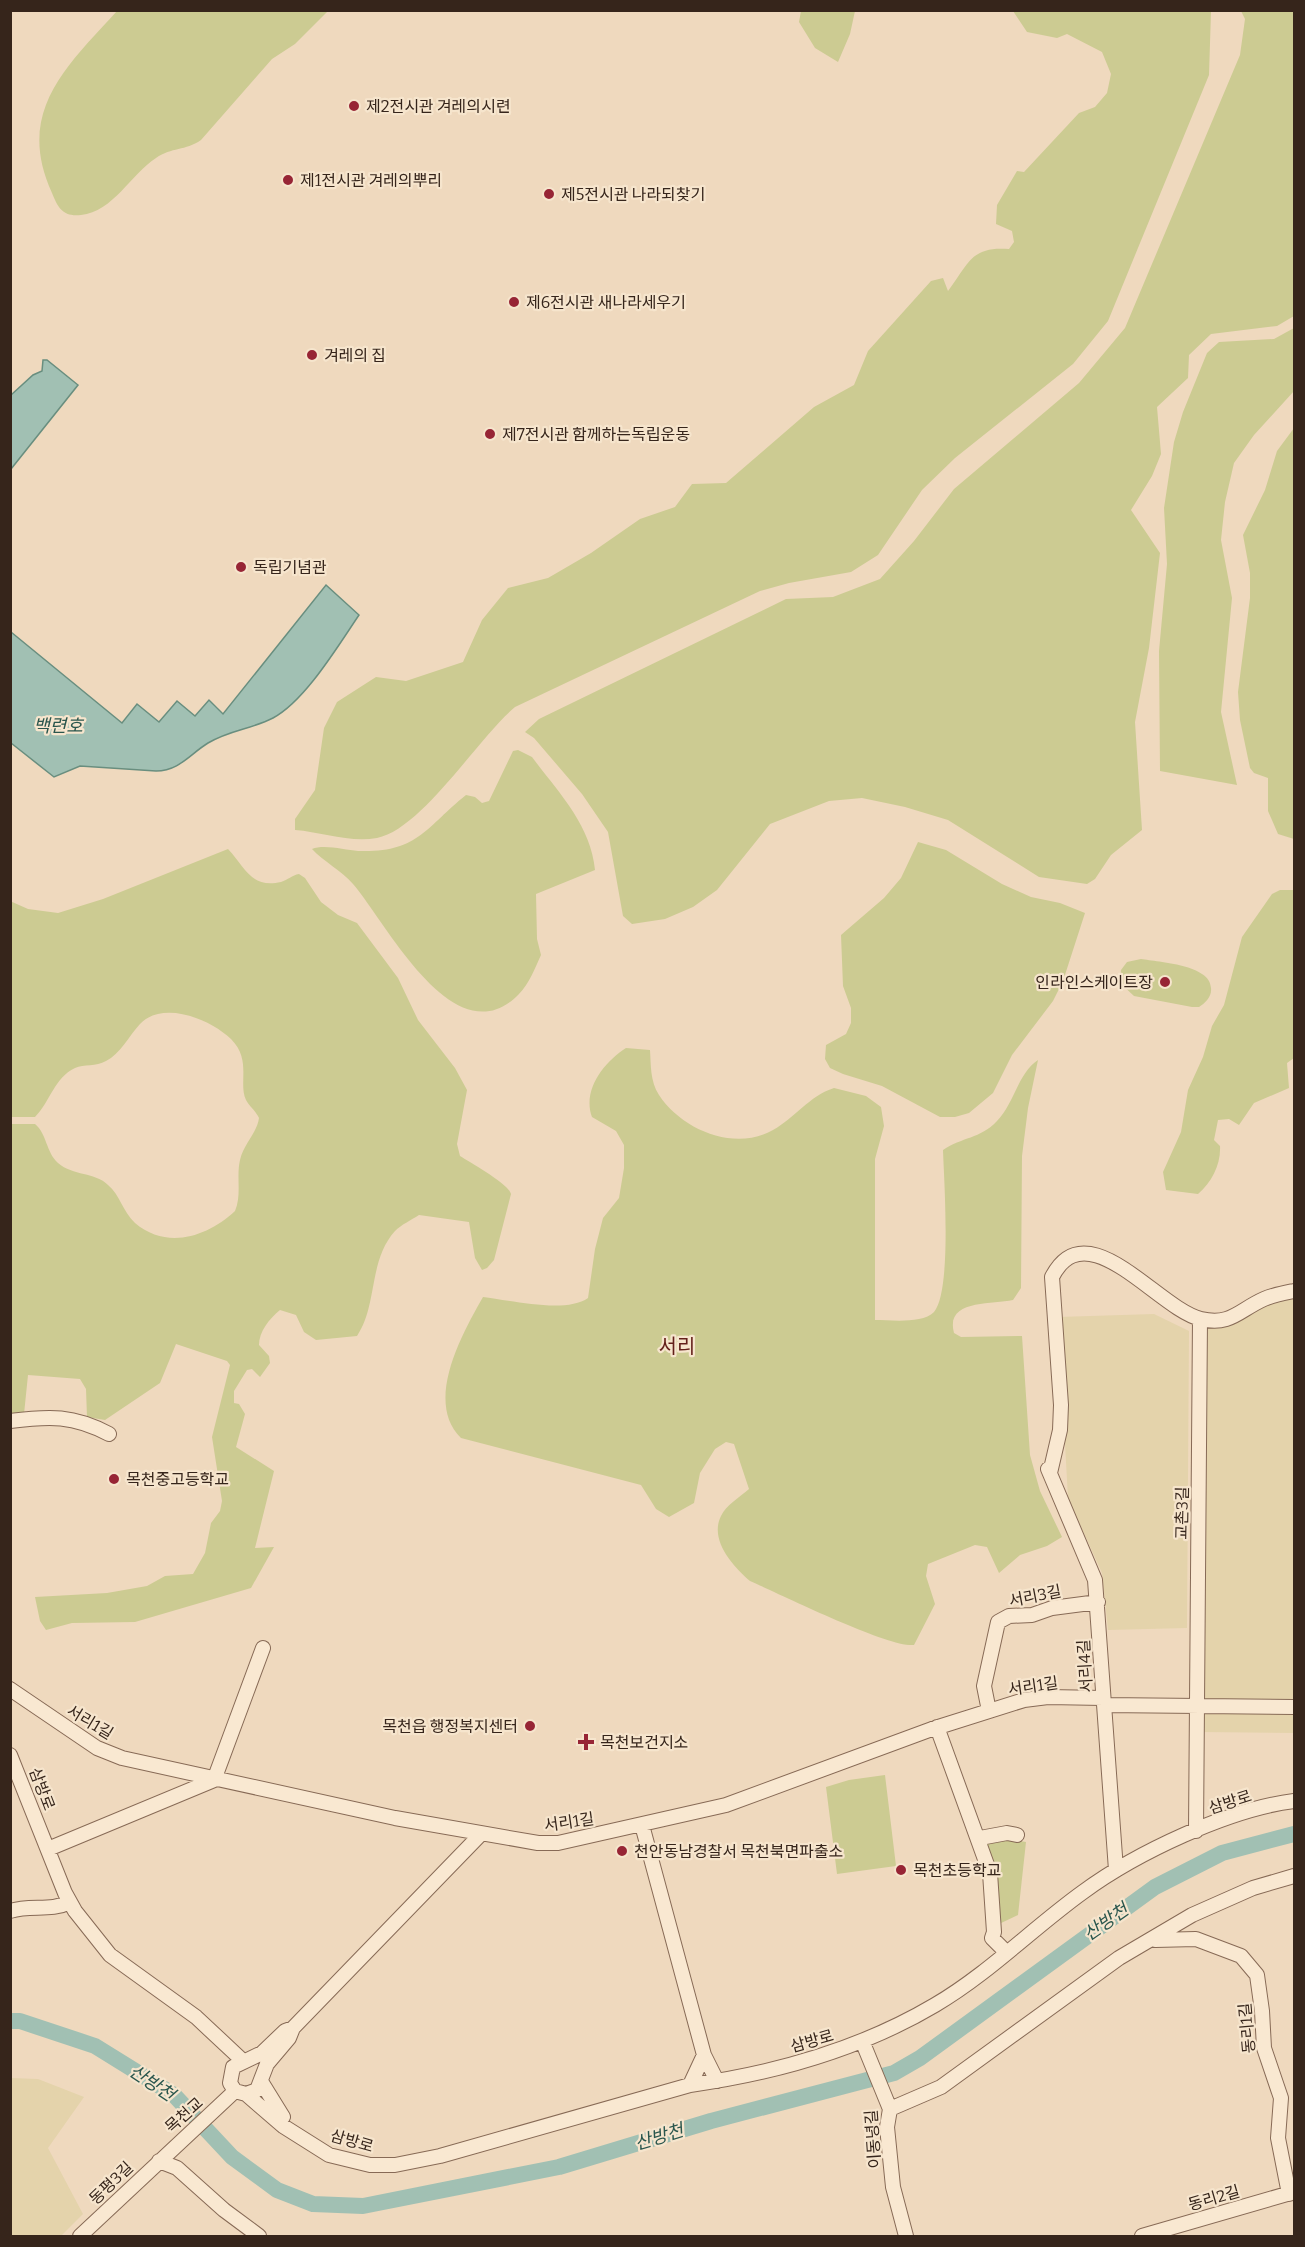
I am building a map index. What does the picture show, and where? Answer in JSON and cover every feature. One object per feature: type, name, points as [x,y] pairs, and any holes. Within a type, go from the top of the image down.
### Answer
[{"type":"street","name":"서리4길","points":[[1116,1870],[1095,1580],[1049,1471],[1060,1430],[1061,1405],[1052,1277],[1061,1264],[1077,1253],[1093,1253],[1200,1319]]},
{"type":"street","points":[[1200,1319],[1223,1321],[1233,1318],[1263,1300],[1294,1291]]},
{"type":"street","name":"교촌3길","points":[[1196,1707],[1200,1319]]},
{"type":"street","points":[[10,1421],[52,1417],[75,1419],[109,1434]]},
{"type":"street","name":"서리3길","points":[[989,1711],[984,1686],[998,1622],[1009,1616],[1032,1615],[1052,1608],[1098,1602]]},
{"type":"street","points":[[48,1850],[214,1780],[262,1648]]},
{"type":"street","name":"서리1길","points":[[10,1689],[97,1748],[122,1758],[214,1780],[481,1834],[538,1843],[558,1843],[726,1805],[937,1727],[1024,1700],[1048,1697],[1196,1707],[1294,1707]]},
{"type":"street","points":[[1196,1707],[1196,1831]]},
{"type":"street","points":[[937,1727],[980,1838],[990,1873],[994,1932],[992,1938],[1006,1952]]},
{"type":"street","name":"삼방로","points":[[10,1755],[70,1902],[110,1955],[153,1984],[246,2061]]},
{"type":"street","name":"삼방로","points":[[241,2092],[292,2131],[329,2155],[370,2165],[395,2165],[451,2153],[690,2085],[747,2076],[863,2043],[937,2004],[1083,1892],[1116,1870],[1196,1831],[1245,1813],[1294,1801]]},
{"type":"street","points":[[642,1825],[704,2055],[717,2081]]},
{"type":"street","points":[[980,1838],[1010,1830]]},
{"type":"street","points":[[293,2028],[285,2031],[246,2061],[237,2064],[231,2072],[230,2083],[241,2092],[257,2090],[267,2064],[289,2038],[293,2028],[481,1834]]},
{"type":"street","name":"동리1길","points":[[890,2109],[941,2087],[1119,1958],[1150,1940],[1211,1906],[1253,1888],[1294,1876]]},
{"type":"street","points":[[10,1911],[24,1908],[58,1908],[70,1902]]},
{"type":"street","name":"동리1길","points":[[1150,1940],[1196,1939],[1241,1956],[1252,1966],[1260,1986],[1264,2048],[1281,2098],[1278,2138],[1292,2193]]},
{"type":"street","name":"삼방로","points":[[200,2023],[203,2033],[219,2049],[231,2072]]},
{"type":"street","name":"이동녕길","points":[[863,2043],[890,2109],[887,2127],[893,2187],[906,2236]]},
{"type":"street","points":[[690,2085],[704,2055]]},
{"type":"street","points":[[246,2061],[257,2066],[262,2079]]},
{"type":"street","name":"삼방로","points":[[262,2079],[292,2131]]},
{"type":"street","name":"목천교","points":[[162,2157],[224,2101],[241,2092]]},
{"type":"street","points":[[162,2157],[224,2210],[259,2236]]},
{"type":"street","name":"동평3길","points":[[80,2236],[162,2157]]},
{"type":"street","name":"동리2길","points":[[1142,2236],[1292,2193]]},
{"type":"shaded area","points":[[117,11],[328,11],[295,44],[272,59],[201,140],[156,158],[103,207],[81,215],[70,215],[65,213],[57,203],[42,164],[39,138],[43,115],[51,93],[64,72]]},
{"type":"shaded area","points":[[801,11],[855,11],[850,34],[838,62],[815,48],[799,22]]},
{"type":"shaded area","points":[[1013,11],[1211,11],[1209,75],[1108,321],[1073,364],[955,458],[922,490],[878,555],[851,572],[789,583],[760,591],[515,707],[500,721],[431,801],[394,831],[377,838],[357,839],[295,830],[295,819],[315,790],[324,728],[337,702],[376,677],[406,681],[463,662],[482,620],[508,588],[548,578],[591,553],[640,519],[675,507],[692,484],[726,483],[814,407],[854,385],[868,351],[931,281],[943,278],[948,291],[972,258],[986,250],[1009,249],[1014,242],[1012,231],[996,224],[997,205],[1017,171],[1024,172],[1079,113],[1095,107],[1107,93],[1111,74],[1102,52],[1067,34],[1057,38],[1027,32]]},
{"type":"shaded area","points":[[1241,11],[1294,11],[1294,316],[1277,326],[1211,334],[1189,355],[1188,378],[1157,407],[1161,454],[1152,476],[1131,510],[1160,553],[1149,648],[1135,722],[1142,830],[1111,855],[1095,879],[1087,884],[1039,877],[948,820],[905,807],[862,798],[829,801],[770,824],[717,890],[693,907],[665,919],[632,924],[623,916],[608,832],[582,794],[534,738],[525,732],[539,719],[786,599],[833,597],[880,579],[914,541],[954,489],[1079,383],[1125,328],[1240,55],[1245,19]]},
{"type":"shaded area","points":[[1294,328],[1294,391],[1254,435],[1234,463],[1225,502],[1221,540],[1232,598],[1221,712],[1237,785],[1160,771],[1159,651],[1167,564],[1164,508],[1174,442],[1183,412],[1207,353],[1219,342],[1274,339]]},
{"type":"shaded area","points":[[1294,428],[1294,839],[1278,834],[1268,811],[1268,778],[1254,773],[1250,768],[1240,720],[1238,692],[1250,598],[1250,573],[1243,535],[1265,490],[1277,451]]},
{"type":"shaded area","points":[[518,750],[532,757],[572,810],[587,838],[595,870],[536,894],[537,939],[541,955],[529,981],[519,994],[495,1010],[471,1010],[447,998],[424,978],[353,884],[312,849],[328,847],[378,851],[408,843],[430,828],[466,795],[475,797],[482,803],[489,801],[513,751]]},
{"type":"shaded area","points":[[918,842],[946,850],[1002,884],[1031,897],[1060,903],[1085,913],[1063,981],[1053,1001],[1012,1055],[993,1093],[969,1113],[955,1117],[940,1117],[882,1086],[843,1074],[830,1068],[825,1059],[826,1045],[846,1034],[851,1023],[851,1008],[843,986],[841,935],[884,898],[901,878]]},
{"type":"shaded area","points":[[228,849],[250,875],[262,882],[281,882],[299,874],[305,878],[321,902],[338,915],[357,923],[398,978],[418,1020],[455,1068],[467,1090],[457,1144],[460,1156],[497,1179],[511,1194],[494,1260],[487,1268],[482,1270],[475,1258],[469,1222],[419,1215],[397,1229],[386,1243],[377,1269],[364,1324],[357,1336],[316,1340],[304,1332],[296,1315],[280,1310],[265,1326],[259,1345],[269,1356],[270,1363],[260,1377],[252,1369],[247,1370],[234,1391],[234,1403],[239,1404],[245,1414],[236,1447],[274,1471],[255,1548],[274,1547],[251,1588],[135,1622],[72,1623],[46,1630],[40,1621],[35,1597],[107,1593],[147,1586],[165,1576],[193,1574],[205,1553],[211,1523],[220,1511],[222,1501],[212,1437],[230,1365],[227,1361],[176,1344],[160,1383],[105,1420],[87,1417],[86,1389],[80,1379],[28,1375],[24,1414],[11,1416],[11,1124],[35,1124],[58,1163],[70,1170],[103,1181],[112,1189],[135,1223],[147,1231],[173,1238],[186,1237],[212,1228],[235,1211],[240,1160],[259,1118],[246,1100],[243,1063],[231,1039],[199,1019],[173,1013],[161,1013],[140,1024],[116,1054],[106,1061],[75,1068],[68,1072],[35,1117],[11,1117],[10,901],[28,909],[58,913],[103,899]]},
{"type":"shaded area","points":[[1280,890],[1294,890],[1294,1058],[1287,1063],[1289,1088],[1254,1103],[1239,1125],[1229,1119],[1218,1120],[1214,1140],[1220,1146],[1219,1159],[1211,1178],[1198,1194],[1166,1190],[1163,1172],[1181,1132],[1188,1090],[1203,1057],[1212,1026],[1224,1005],[1242,937],[1272,894]]},
{"type":"shaded area","name":"인라인스케이트장","points":[[1141,959],[1171,963],[1203,974],[1209,980],[1211,988],[1206,1002],[1199,1007],[1192,1007],[1134,996],[1120,983],[1121,970],[1127,962]]},
{"type":"shaded area","points":[[626,1048],[650,1050],[654,1084],[659,1095],[681,1118],[710,1134],[726,1138],[742,1139],[773,1130],[817,1096],[834,1088],[866,1096],[881,1107],[884,1126],[875,1159],[875,1320],[914,1320],[929,1316],[934,1312],[940,1300],[945,1259],[943,1150],[991,1127],[1003,1114],[1026,1073],[1038,1060],[1028,1108],[1022,1156],[1021,1288],[1013,1300],[963,1309],[956,1314],[953,1322],[954,1333],[961,1337],[1022,1336],[1030,1455],[1040,1491],[1062,1537],[1047,1546],[1020,1555],[999,1573],[987,1547],[975,1545],[928,1564],[926,1576],[935,1604],[914,1645],[901,1644],[882,1638],[834,1619],[750,1581],[737,1568],[725,1552],[718,1534],[718,1525],[723,1512],[749,1489],[734,1444],[726,1442],[715,1449],[700,1473],[694,1503],[669,1517],[656,1509],[641,1485],[461,1438],[450,1423],[446,1406],[446,1387],[450,1368],[457,1348],[483,1297],[552,1306],[578,1303],[588,1298],[595,1249],[603,1218],[619,1198],[624,1168],[624,1145],[616,1131],[592,1117],[590,1097],[603,1069]]},
{"type":"shaded area","points":[[1294,1297],[1294,1703],[1201,1704],[1206,1324]]},
{"type":"shaded area","points":[[1154,1314],[1189,1331],[1187,1628],[1108,1630],[1102,1573],[1068,1498],[1058,1317]]},
{"type":"shaded area","points":[[1200,1712],[1294,1712],[1294,1733],[1200,1732]]},
{"type":"shaded area","points":[[885,1775],[896,1866],[837,1874],[826,1787],[849,1780]]},
{"type":"shaded area","points":[[1008,1839],[1026,1842],[1018,1915],[999,1924],[985,1841]]},
{"type":"shaded area","points":[[11,2078],[38,2079],[84,2097],[48,2148],[83,2214],[61,2236],[11,2236]]},
{"type":"water","points":[[43,360],[47,360],[78,385],[11,469],[11,395],[33,375],[42,371]]},
{"type":"water","name":"백련호","points":[[326,585],[359,615],[309,686],[285,710],[273,718],[216,739],[178,765],[156,771],[80,766],[54,777],[11,743],[11,632],[122,723],[137,704],[159,722],[177,701],[195,716],[209,700],[223,714]]},
{"type":"waterway","name":"산방천","points":[[10,2021],[20,2021],[95,2046],[174,2095],[232,2157],[277,2190],[313,2204],[363,2206],[559,2167],[711,2121],[894,2073],[920,2058],[1155,1887],[1222,1853],[1294,1834]]},
{"type":"place","name":"제2전시관 겨레의시련","points":[[354,106]]},
{"type":"place","name":"제1전시관 겨레의뿌리","points":[[288,180]]},
{"type":"place","name":"제5전시관 나라되찾기","points":[[549,194]]},
{"type":"place","name":"제6전시관 새나라세우기","points":[[514,302]]},
{"type":"place","name":"겨레의 집","points":[[312,355]]},
{"type":"place","name":"제7전시관 함께하는독립운동","points":[[490,434]]},
{"type":"place","name":"독립기념관","points":[[241,567]]},
{"type":"place","name":"인라인스케이트장","points":[[1165,982]]},
{"type":"place","name":"목천중고등학교","points":[[114,1479]]},
{"type":"place","name":"목천읍 행정복지센터","points":[[530,1726]]},
{"type":"place","name":"목천보건지소","points":[[586,1742]]},
{"type":"place","name":"천안동남경찰서 목천북면파출소","points":[[622,1851]]},
{"type":"place","name":"목천초등학교","points":[[901,1870]]},
{"type":"district","name":"서리","points":[[677,1346]]}]
